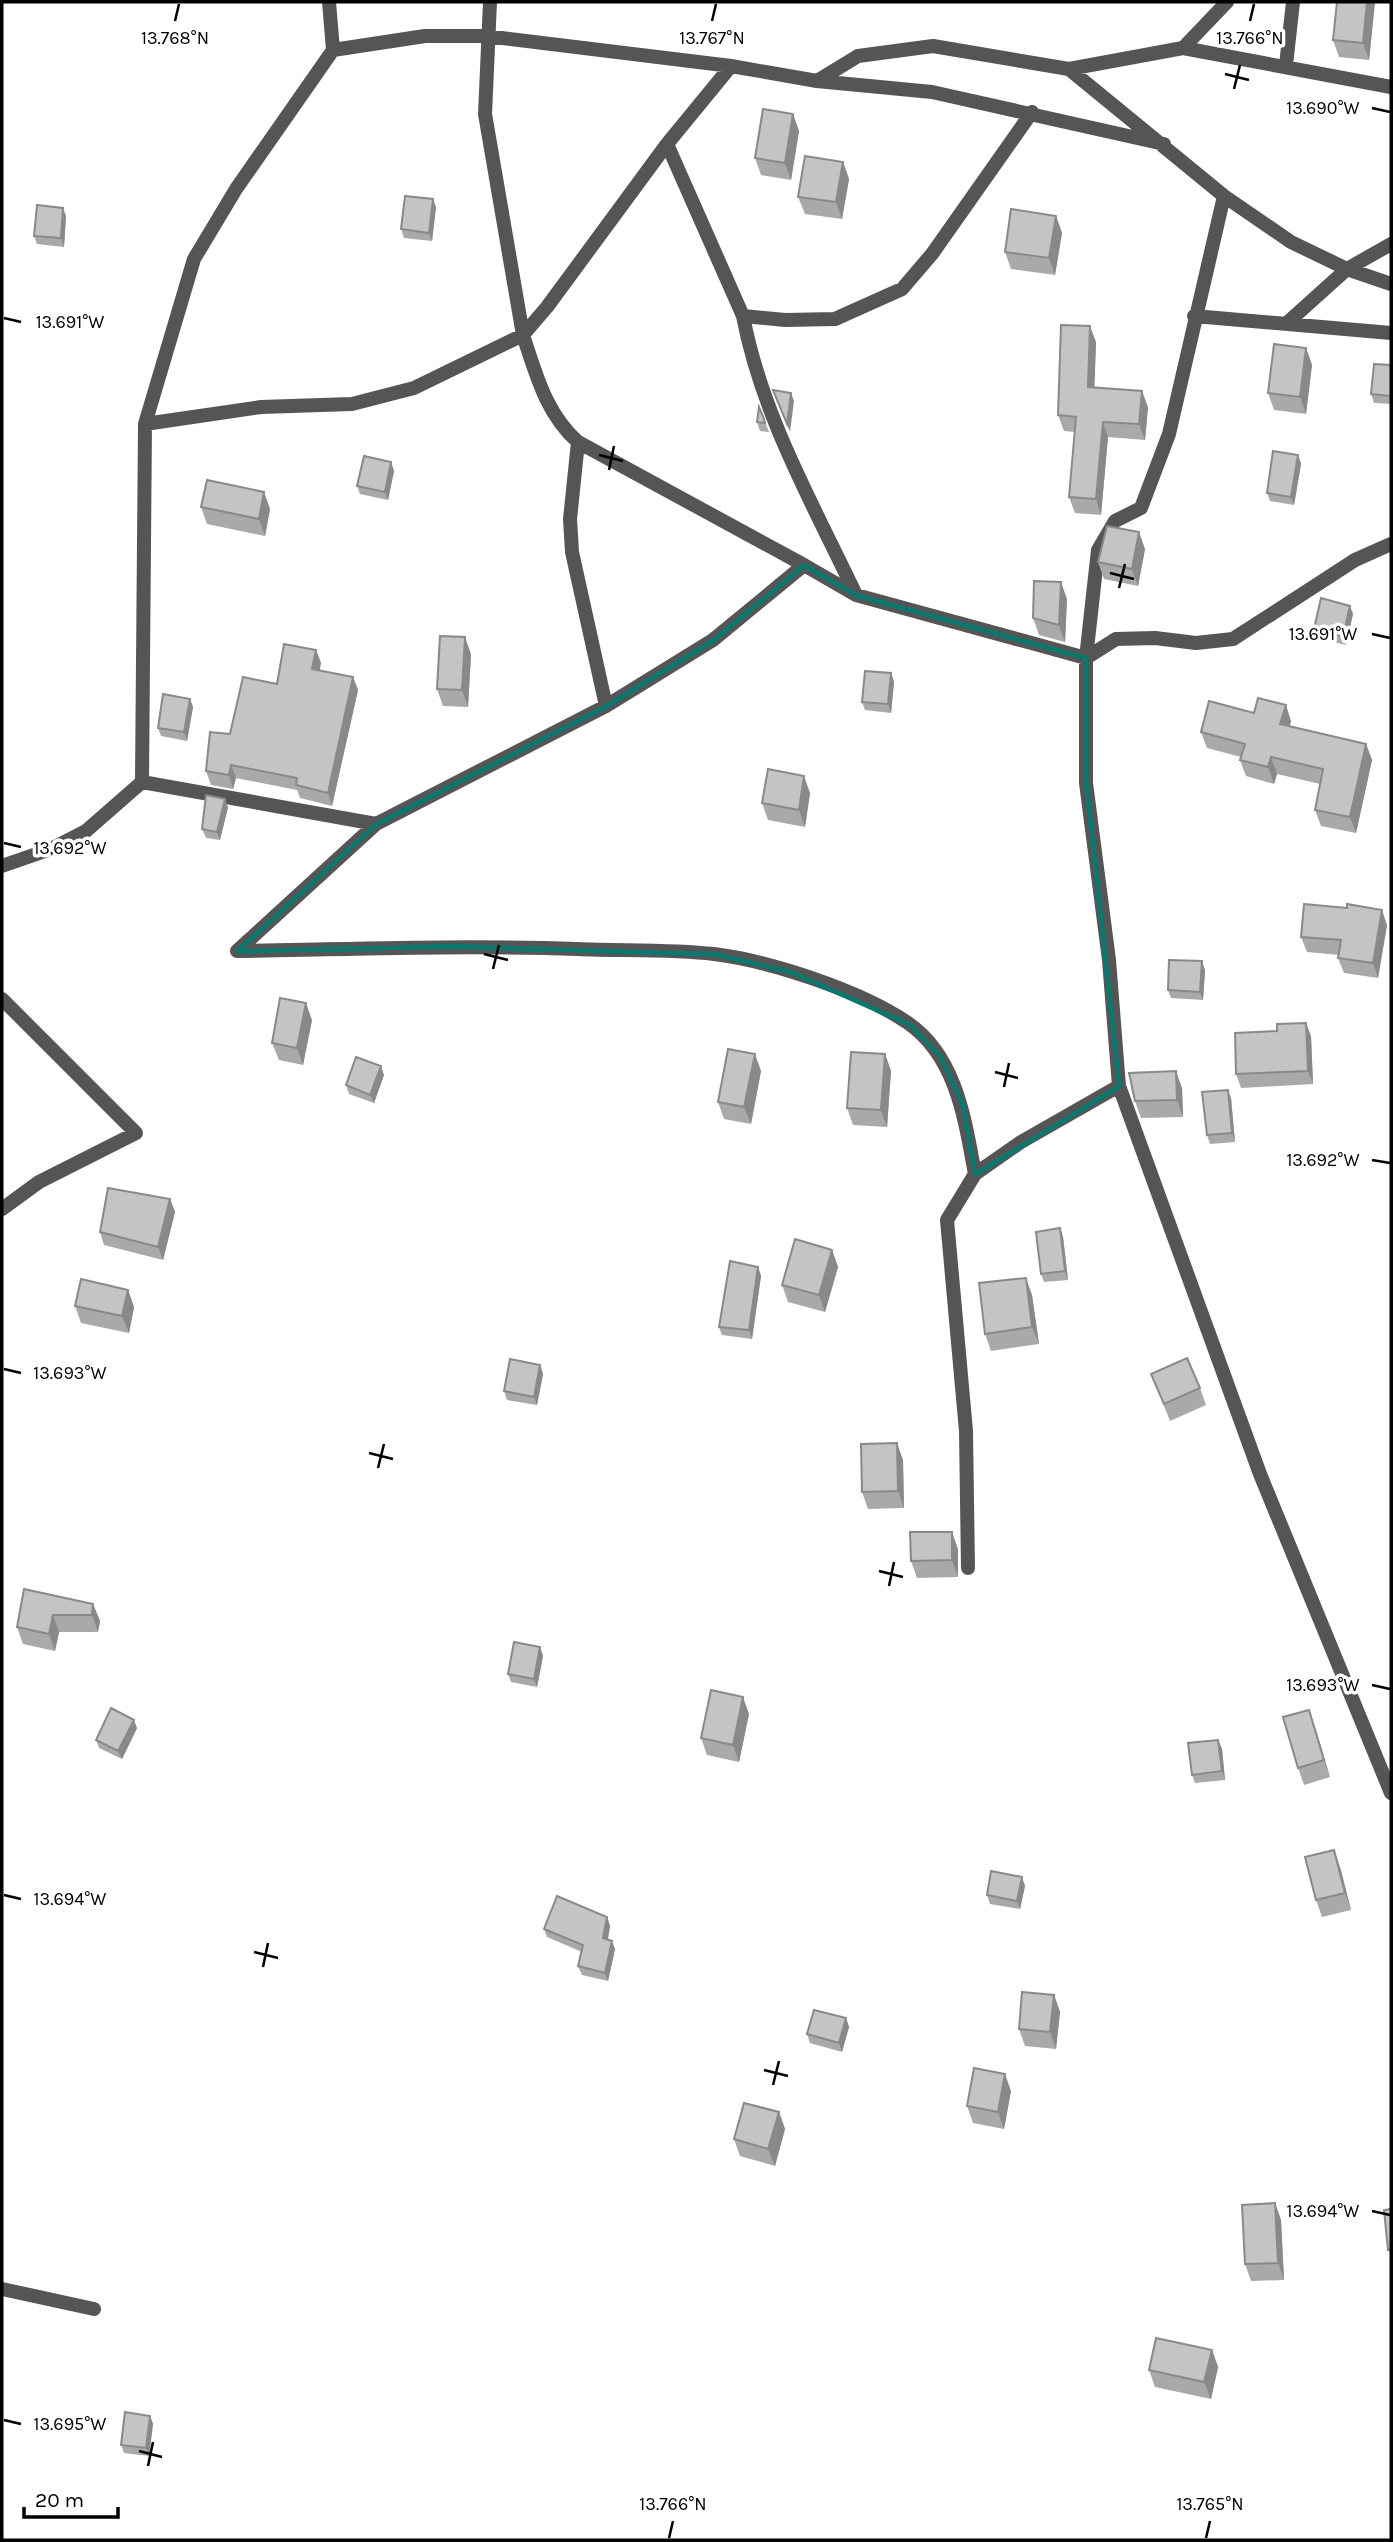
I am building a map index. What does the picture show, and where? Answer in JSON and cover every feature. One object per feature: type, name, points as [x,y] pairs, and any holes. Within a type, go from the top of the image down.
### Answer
[{"type":"street","points":[[2,866],[51,849],[86,831],[142,782],[145,424],[194,259],[236,189],[333,50],[329,2]]},
{"type":"street","points":[[490,2],[486,36],[485,114],[523,335],[539,384],[559,425],[578,442],[856,595],[1086,658],[1116,639],[1155,638],[1196,643],[1233,639],[1355,560],[1391,544]]},
{"type":"street","points":[[1183,48],[1227,2]]},
{"type":"street","points":[[1286,65],[1293,2]]},
{"type":"street","points":[[333,50],[425,36],[486,36],[731,66],[817,81],[932,92],[1032,112],[1164,144]]},
{"type":"street","points":[[817,81],[858,56],[933,46],[1069,69],[1183,48],[1286,65],[1391,87]]},
{"type":"street","points":[[145,424],[261,407],[352,404],[414,388],[523,335],[547,307],[667,144],[731,66]]},
{"type":"street","points":[[1069,69],[1164,144],[1224,196],[1292,242],[1347,269],[1391,284]]},
{"type":"street","points":[[743,316],[796,320],[835,319],[902,289],[932,254],[1032,112]]},
{"type":"street","points":[[667,144],[743,316],[749,347],[778,432],[856,595]]},
{"type":"street","points":[[1224,196],[1168,434],[1141,508],[1115,522],[1098,550],[1086,658],[1086,783],[1109,960],[1119,1086],[1260,1474],[1391,1793]]},
{"type":"street","points":[[1287,323],[1347,269],[1391,244]]},
{"type":"street","points":[[1194,316],[1391,332]]},
{"type":"street","points":[[578,442],[570,508],[572,552],[606,706]]},
{"type":"street","points":[[804,565],[713,640],[606,706],[376,824],[237,951],[450,946],[715,954],[791,972],[847,992],[909,1024],[940,1056],[962,1103],[975,1174]]},
{"type":"street","points":[[142,782],[376,824]]},
{"type":"street","points":[[2,999],[136,1133],[39,1182],[2,1209]]},
{"type":"street","points":[[968,1568],[966,1431],[947,1220],[975,1174],[1021,1142],[1119,1086]]},
{"type":"street","points":[[2,2289],[94,2309]]},
{"type":"highlighted area","points":[[804,565],[856,595],[1086,658],[1086,783],[1119,1086],[975,1174],[962,1103],[940,1056],[909,1024],[791,972],[715,954],[450,946],[237,951],[376,824],[606,706],[713,640]]},
{"type":"building","points":[[1337,2],[1367,2],[1363,43],[1333,40]]},
{"type":"building","points":[[763,109],[793,114],[785,163],[755,158]]},
{"type":"building","points":[[805,156],[843,162],[836,202],[798,197]]},
{"type":"building","points":[[405,196],[433,199],[429,233],[401,229]]},
{"type":"building","points":[[37,205],[63,208],[61,238],[34,236]]},
{"type":"building","points":[[1011,209],[1056,216],[1049,258],[1005,252]]},
{"type":"building","points":[[1061,325],[1090,326],[1088,387],[1142,391],[1139,424],[1103,422],[1096,499],[1069,497],[1076,417],[1058,415]]},
{"type":"building","points":[[1274,344],[1306,348],[1300,397],[1268,393]]},
{"type":"building","points":[[1374,364],[1391,365],[1391,396],[1371,394]]},
{"type":"building","points":[[773,390],[791,393],[787,424]]},
{"type":"building","points":[[759,407],[764,419],[765,423],[757,422]]},
{"type":"building","points":[[1273,451],[1298,455],[1291,497],[1267,493]]},
{"type":"building","points":[[364,456],[391,462],[385,492],[357,486]]},
{"type":"building","points":[[207,480],[264,492],[259,519],[201,507]]},
{"type":"building","points":[[1107,526],[1139,532],[1132,569],[1098,562]]},
{"type":"building","points":[[1034,581],[1061,582],[1059,625],[1033,618]]},
{"type":"building","points":[[1321,598],[1350,606],[1343,636],[1314,629]]},
{"type":"building","points":[[440,636],[465,637],[462,690],[437,689]]},
{"type":"building","points":[[284,644],[316,650],[312,669],[353,677],[328,793],[296,785],[297,778],[231,765],[229,775],[206,771],[210,732],[230,734],[243,677],[277,684]]},
{"type":"building","points":[[865,671],[891,673],[888,704],[862,702]]},
{"type":"building","points":[[163,694],[190,699],[184,732],[158,728]]},
{"type":"building","points":[[1258,698],[1286,705],[1280,724],[1366,744],[1350,817],[1315,810],[1323,769],[1271,757],[1268,767],[1240,760],[1245,744],[1201,732],[1209,701],[1254,713]]},
{"type":"building","points":[[768,769],[804,776],[799,810],[762,803]]},
{"type":"building","points":[[206,795],[225,799],[217,832],[202,829]]},
{"type":"building","points":[[1304,904],[1347,908],[1347,904],[1382,910],[1373,963],[1338,958],[1341,940],[1301,937]]},
{"type":"building","points":[[1169,960],[1202,961],[1200,992],[1168,990]]},
{"type":"building","points":[[280,998],[306,1003],[297,1048],[272,1043]]},
{"type":"building","points":[[1306,1023],[1308,1071],[1236,1074],[1235,1033],[1277,1031],[1277,1024]]},
{"type":"building","points":[[728,1049],[755,1054],[744,1107],[718,1102]]},
{"type":"building","points":[[851,1052],[885,1054],[881,1110],[847,1108]]},
{"type":"building","points":[[356,1057],[381,1066],[370,1095],[346,1085]]},
{"type":"building","points":[[1176,1071],[1177,1100],[1135,1101],[1129,1073]]},
{"type":"building","points":[[1228,1090],[1232,1133],[1207,1135],[1202,1092]]},
{"type":"building","points":[[108,1188],[170,1199],[158,1247],[100,1232]]},
{"type":"building","points":[[1060,1228],[1065,1271],[1041,1274],[1036,1232]]},
{"type":"building","points":[[795,1239],[832,1250],[819,1295],[782,1285]]},
{"type":"building","points":[[730,1261],[758,1267],[749,1330],[719,1327]]},
{"type":"building","points":[[1026,1278],[1032,1327],[985,1334],[979,1283]]},
{"type":"building","points":[[81,1279],[128,1290],[122,1316],[75,1306]]},
{"type":"building","points":[[1187,1358],[1200,1388],[1164,1404],[1151,1374]]},
{"type":"building","points":[[510,1359],[540,1365],[534,1397],[504,1391]]},
{"type":"building","points":[[897,1443],[898,1491],[862,1492],[861,1444]]},
{"type":"building","points":[[910,1532],[952,1532],[952,1560],[911,1561]]},
{"type":"building","points":[[24,1589],[93,1604],[92,1615],[53,1615],[49,1634],[17,1627]]},
{"type":"building","points":[[514,1642],[540,1647],[534,1679],[508,1674]]},
{"type":"building","points":[[711,1690],[743,1697],[733,1745],[701,1738]]},
{"type":"building","points":[[111,1708],[134,1720],[118,1751],[96,1740]]},
{"type":"building","points":[[1309,1710],[1324,1760],[1298,1768],[1283,1717]]},
{"type":"building","points":[[1218,1740],[1222,1771],[1192,1775],[1188,1743]]},
{"type":"building","points":[[1334,1850],[1345,1893],[1316,1900],[1305,1857]]},
{"type":"building","points":[[991,1871],[1022,1877],[1017,1901],[987,1895]]},
{"type":"building","points":[[557,1896],[607,1917],[603,1938],[612,1941],[605,1973],[578,1966],[583,1945],[544,1929]]},
{"type":"building","points":[[1022,1992],[1054,1995],[1050,2032],[1019,2029]]},
{"type":"building","points":[[814,2010],[846,2018],[839,2043],[807,2034]]},
{"type":"building","points":[[974,2068],[1005,2074],[998,2112],[967,2106]]},
{"type":"building","points":[[744,2103],[779,2112],[768,2149],[734,2139]]},
{"type":"building","points":[[1275,2203],[1278,2263],[1245,2264],[1242,2205]]},
{"type":"building","points":[[1391,2209],[1391,2250],[1388,2250],[1384,2210]]},
{"type":"building","points":[[1156,2338],[1212,2350],[1204,2382],[1149,2370]]},
{"type":"building","points":[[125,2412],[150,2416],[146,2448],[121,2445]]}]
